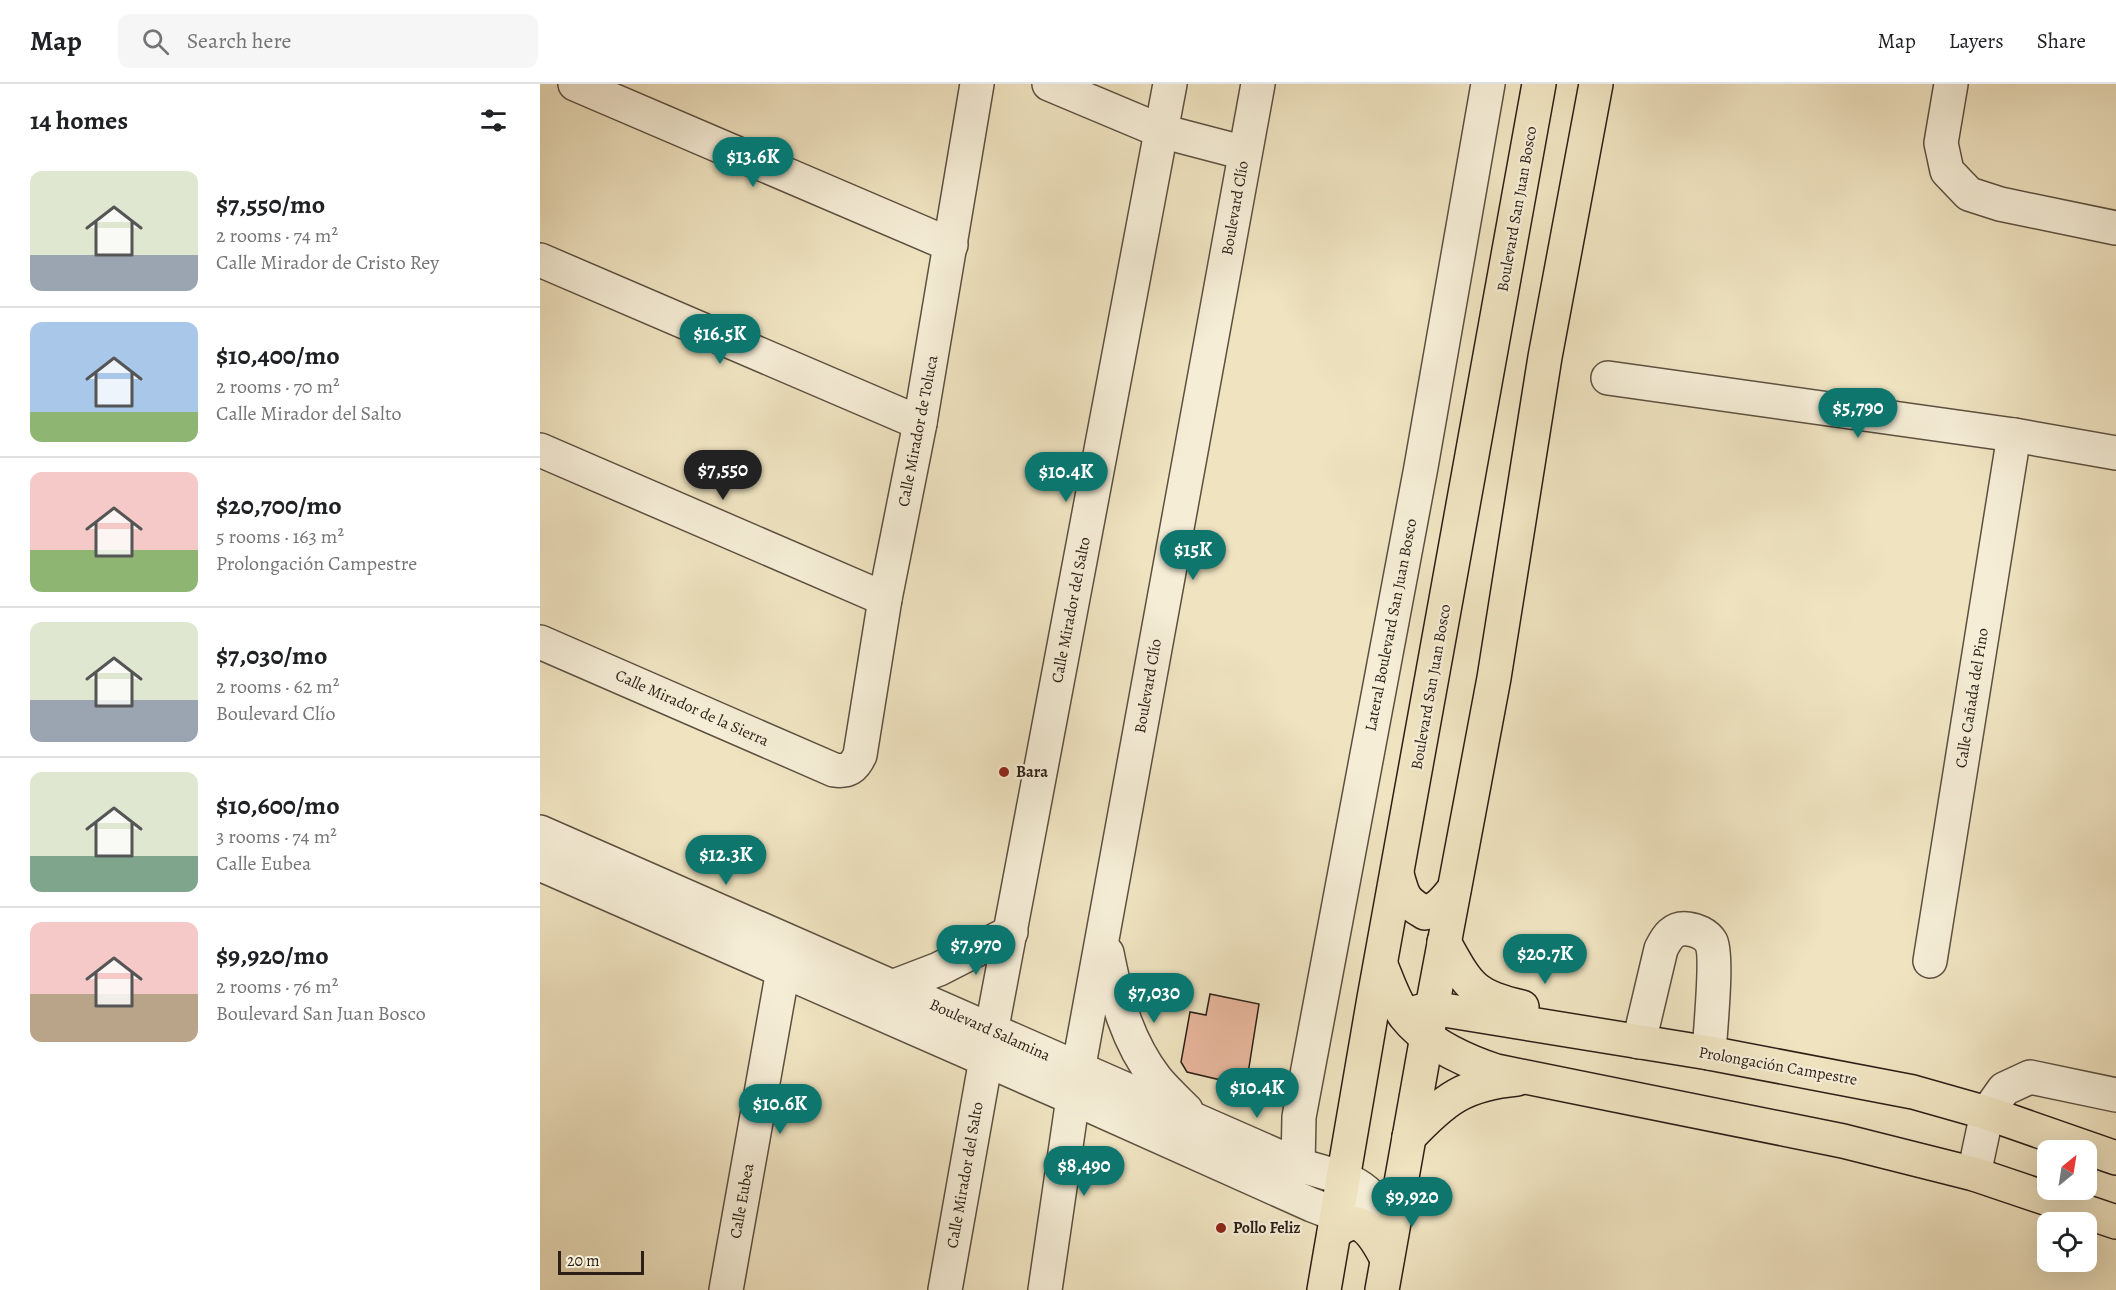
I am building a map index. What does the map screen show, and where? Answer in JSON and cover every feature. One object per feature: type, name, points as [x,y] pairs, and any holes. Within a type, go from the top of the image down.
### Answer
[{"type":"main road","name":"Boulevard San Juan Bosco","points":[[1324,1290],[1539,84]]},
{"type":"main road","points":[[1385,1274],[1409,1137],[1422,1020],[1444,942],[1494,678],[1545,357],[1596,84]]},
{"type":"main road","points":[[1397,874],[1402,895],[1412,906],[1425,913],[1439,906],[1454,889]]},
{"type":"main road","points":[[1444,942],[1470,985],[1481,994],[1499,1002],[1596,1021],[1633,1041]]},
{"type":"main road","points":[[1381,965],[1390,989],[1470,1062],[1496,1071],[1700,1114],[1843,1141],[1974,1174],[2116,1222]]},
{"type":"main road","points":[[1364,1058],[1389,1028],[1422,1020]]},
{"type":"main road","name":"Prolongación Campestre","points":[[1422,1020],[1633,1041],[1709,1053],[1913,1092],[1987,1113],[2116,1158]]},
{"type":"main road","points":[[1409,1137],[1441,1106],[1461,1092],[1481,1084],[1531,1077]]},
{"type":"main road","points":[[1336,1225],[1342,1226],[1352,1222],[1365,1226],[1378,1242],[1385,1274]]},
{"type":"street","points":[[575,84],[951,245]]},
{"type":"street","name":"Calle Mirador de Toluca","points":[[845,772],[855,766],[860,755],[885,599],[920,423],[977,84]]},
{"type":"street","points":[[1049,84],[1161,131],[1245,153]]},
{"type":"street","name":"Calle Mirador del Salto","points":[[945,1290],[1170,84]]},
{"type":"street","name":"Boulevard Clío","points":[[1045,1290],[1076,1083],[1258,84]]},
{"type":"street","name":"Lateral Boulevard San Juan Bosco","points":[[1298,1165],[1299,1117],[1421,467],[1488,84]]},
{"type":"street","points":[[1951,84],[1941,143],[1947,171],[1969,194],[2000,204],[2116,228]]},
{"type":"street","points":[[540,260],[920,423]]},
{"type":"street","points":[[1608,378],[2014,435],[2116,453]]},
{"type":"street","name":"Calle Cañada del Pino","points":[[1930,961],[2014,435]]},
{"type":"street","points":[[540,450],[885,599]]},
{"type":"street","name":"Calle Mirador de la Sierra","points":[[540,642],[834,770],[845,772]]},
{"type":"street","name":"Boulevard Salamina","points":[[540,832],[892,987],[989,1045]]},
{"type":"street","name":"Boulevard Salamina","points":[[540,864],[783,970],[989,1045],[1076,1083],[1301,1201],[1336,1225]]},
{"type":"street","points":[[1633,1041],[1661,949],[1668,935],[1681,928],[1698,931],[1711,942],[1714,961],[1709,1053]]},
{"type":"street","points":[[892,987],[939,969],[1011,932]]},
{"type":"street","points":[[1104,934],[1116,998],[1138,1050],[1156,1080],[1195,1120]]},
{"type":"street","name":"Calle Eubea","points":[[726,1290],[783,970]]},
{"type":"street","points":[[1974,1174],[1987,1113],[2004,1089],[2030,1077],[2116,1095]]},
{"type":"street","name":"Boulevard Salamina","points":[[1076,1083],[1195,1120],[1298,1165],[1344,1178],[1365,1190],[1380,1207]]},
{"type":"street","points":[[1336,1225],[1380,1207],[1391,1196],[1402,1178]]},
{"type":"street","points":[[1380,1207],[1386,1228],[1385,1274]]},
{"type":"building","points":[[1210,994],[1259,1004],[1246,1086],[1187,1072],[1181,1062],[1190,1012],[1206,1015]]},
{"type":"place","name":"Bara","points":[[1004,772]]},
{"type":"place","name":"Pollo Feliz","points":[[1221,1228]]}]
